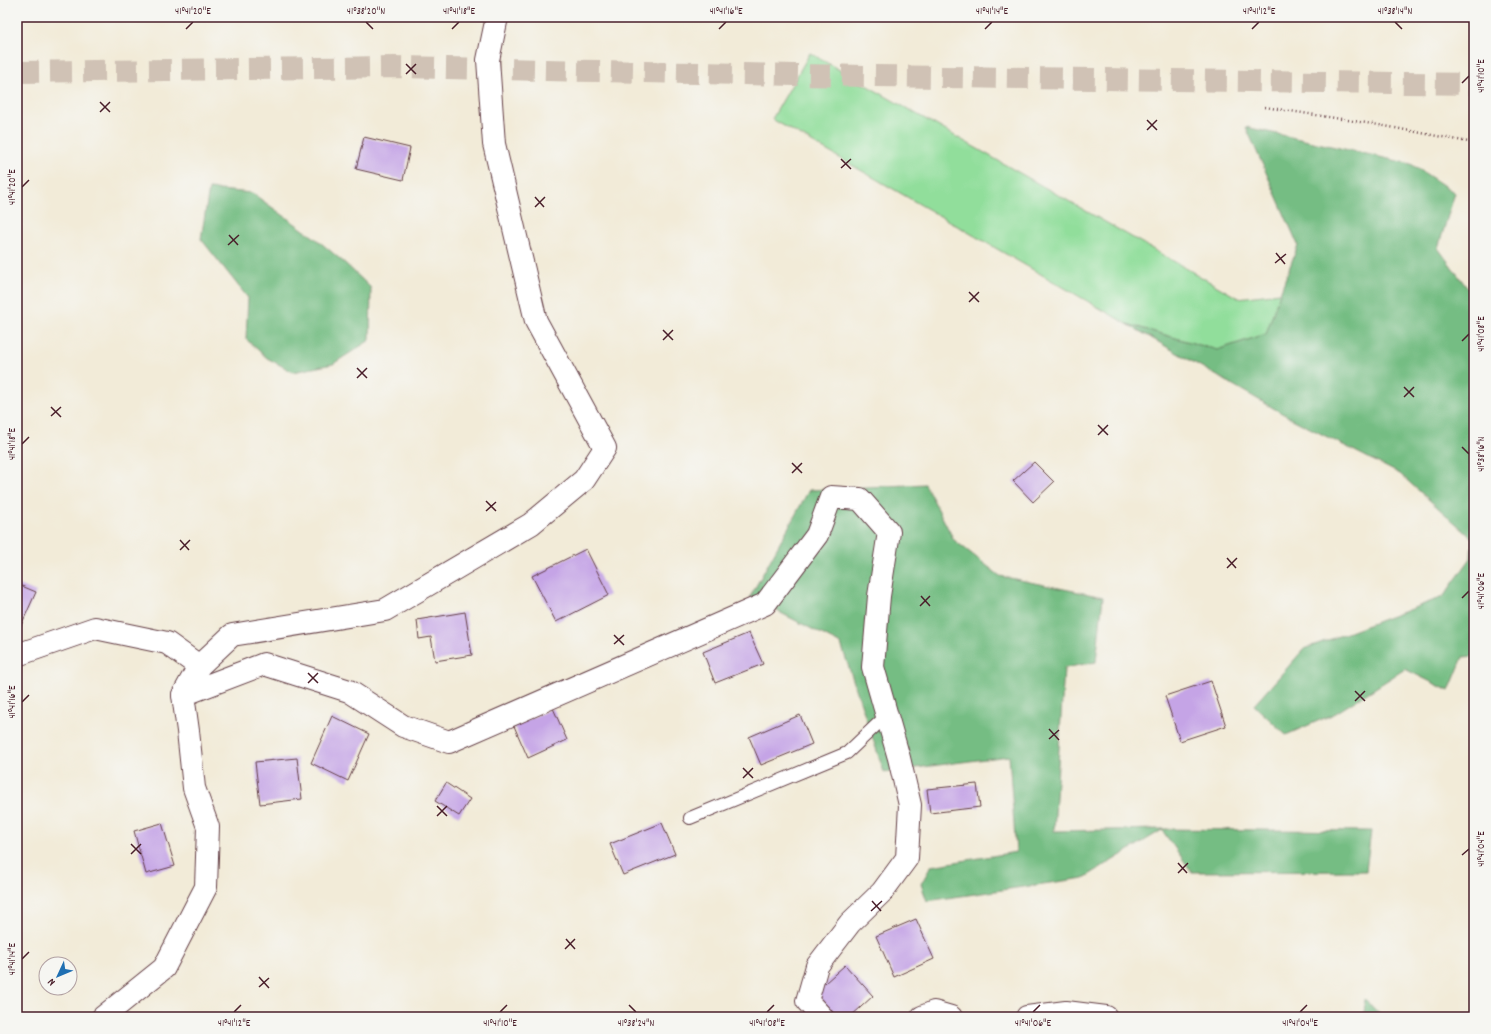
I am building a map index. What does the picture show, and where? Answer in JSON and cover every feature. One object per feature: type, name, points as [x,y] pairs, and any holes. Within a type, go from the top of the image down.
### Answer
[{"type":"street","points":[[103,1017],[164,968],[206,887],[208,827],[194,788],[183,695],[198,666],[232,635],[385,610],[531,524],[584,480],[605,448],[536,321],[494,144],[488,60],[497,17]]},
{"type":"street","points":[[183,695],[264,664],[350,691],[403,726],[449,742],[765,604],[817,536],[831,497],[860,499],[889,532],[879,596],[873,667],[910,805],[907,858],[882,892],[850,923],[818,966],[807,1001],[822,1017]]},
{"type":"street","points":[[17,655],[95,628],[167,643],[198,666]]},
{"type":"street","points":[[922,1017],[934,1012],[951,1017]]},
{"type":"street","points":[[1027,1017],[1066,1012],[1106,1017]]},
{"type":"lane","points":[[690,818],[847,753],[887,715]]},
{"type":"path","points":[[1265,107],[1379,125],[1474,143]]},
{"type":"green space","points":[[810,53],[1238,298],[1280,293],[1266,334],[1217,350],[1127,324],[772,119]]},
{"type":"green space","points":[[1246,127],[1411,164],[1455,193],[1438,248],[1474,297],[1474,656],[1463,657],[1449,691],[1405,669],[1336,713],[1286,735],[1254,705],[1304,649],[1443,597],[1471,558],[1472,538],[1400,474],[1294,420],[1127,324],[1217,350],[1266,334],[1298,245]]},
{"type":"green space","points":[[209,189],[252,193],[315,238],[346,264],[371,288],[370,340],[333,364],[293,372],[267,358],[246,339],[248,298],[201,239]]},
{"type":"green space","points":[[925,484],[954,540],[1000,576],[1103,597],[1096,662],[1064,668],[1054,831],[1162,829],[1371,831],[1366,871],[1192,872],[1162,830],[1084,878],[927,901],[921,884],[931,866],[1016,852],[1009,756],[884,772],[841,644],[750,597],[809,490]]},
{"type":"green space","points":[[1365,999],[1382,1017],[1364,1017]]},
{"type":"building","points":[[364,137],[410,148],[403,180],[356,169]]},
{"type":"building","points":[[1034,462],[1054,482],[1033,502],[1013,481]]},
{"type":"building","points":[[586,549],[609,595],[556,622],[532,576]]},
{"type":"building","points":[[17,584],[36,592],[19,630],[17,629]]},
{"type":"building","points":[[465,612],[472,655],[435,661],[431,637],[419,639],[417,620]]},
{"type":"building","points":[[749,633],[763,664],[715,683],[703,652]]},
{"type":"building","points":[[1211,681],[1226,726],[1180,741],[1165,696]]},
{"type":"building","points":[[553,708],[567,740],[528,758],[514,726]]},
{"type":"building","points":[[800,715],[812,744],[761,765],[749,737]]},
{"type":"building","points":[[332,716],[369,734],[348,781],[311,763]]},
{"type":"building","points":[[297,758],[302,799],[260,804],[255,762]]},
{"type":"building","points":[[446,783],[470,799],[459,816],[435,801]]},
{"type":"building","points":[[977,784],[980,807],[930,813],[927,789]]},
{"type":"building","points":[[162,823],[175,866],[146,874],[134,831]]},
{"type":"building","points":[[662,823],[675,854],[623,875],[610,844]]},
{"type":"building","points":[[916,919],[934,959],[894,977],[876,936]]},
{"type":"building","points":[[845,965],[873,996],[850,1017],[837,1017],[815,992]]},
{"type":"tunnel","points":[[17,72],[395,67],[795,75],[1474,84]]}]
